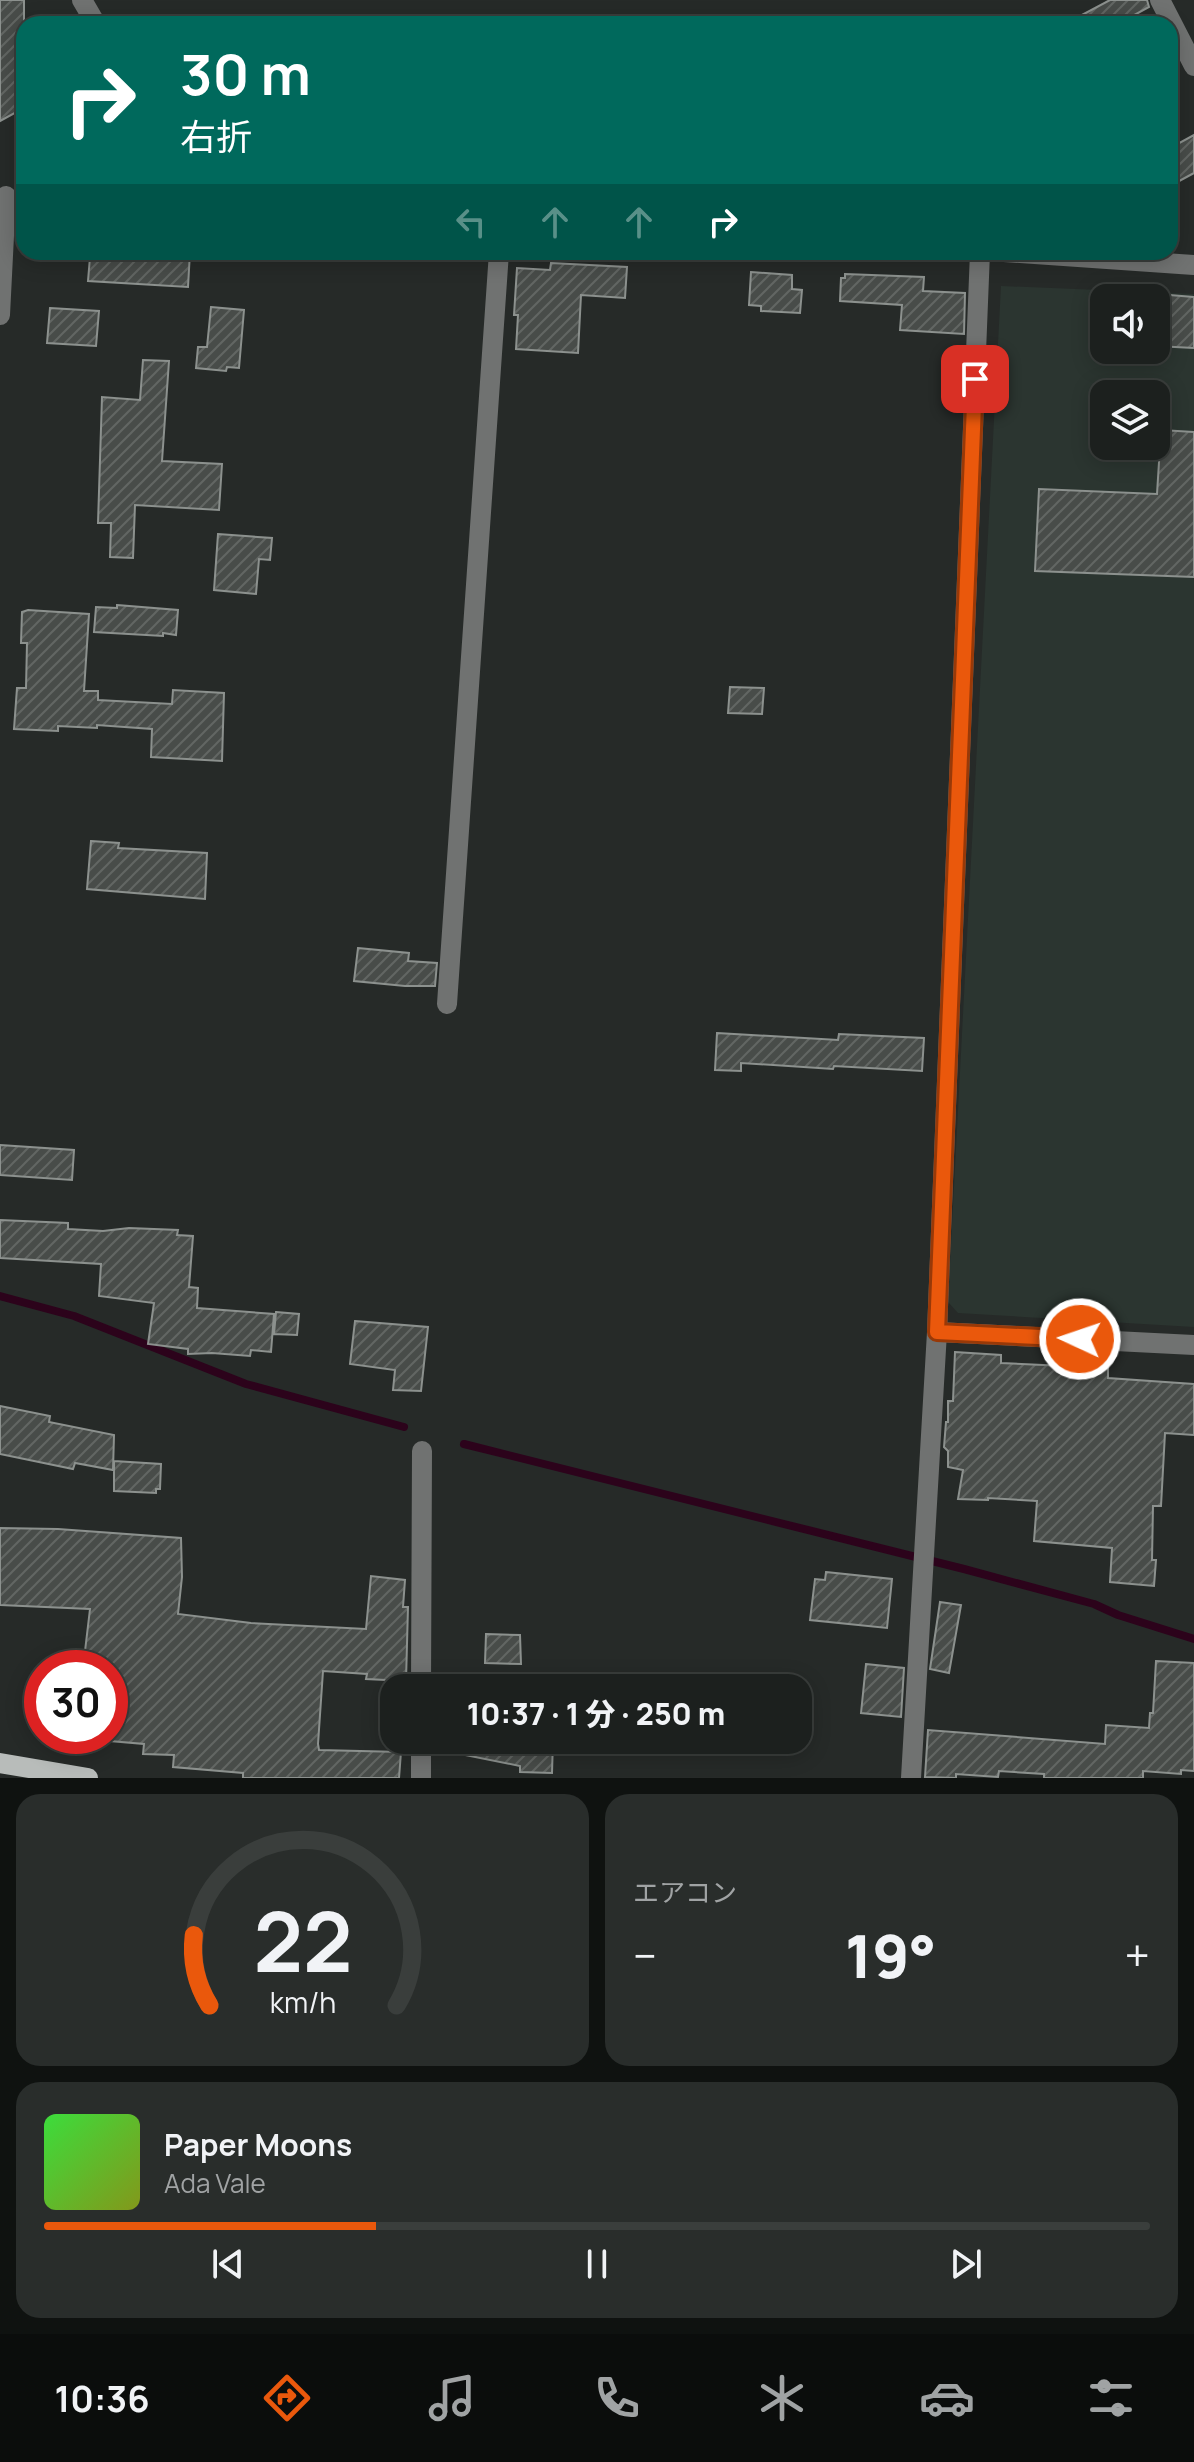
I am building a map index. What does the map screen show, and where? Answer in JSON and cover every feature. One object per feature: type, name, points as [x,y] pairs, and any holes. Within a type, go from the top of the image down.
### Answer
[{"type":"main road","points":[[0,1763],[88,1778]]},
{"type":"street","points":[[1178,35],[1194,66]]},
{"type":"street","points":[[0,315],[10,197]]},
{"type":"street","points":[[447,1004],[498,260]]},
{"type":"street","points":[[911,1778],[937,1332],[980,260]]},
{"type":"street","points":[[1121,260],[1194,265]]},
{"type":"street","points":[[937,1332],[1194,1345]]},
{"type":"street","points":[[421,1674],[422,1451]]},
{"type":"street","points":[[421,1754],[421,1778]]},
{"type":"shaded area","points":[[1001,286],[1090,290],[1090,364],[1170,364],[1170,293],[1194,294],[1194,1327],[958,1313],[948,1302]]},
{"type":"building","points":[[0,0],[24,0],[24,16],[16,16],[16,112],[0,121]]},
{"type":"building","points":[[1110,0],[1147,0],[1149,7],[1133,16],[1080,16]]},
{"type":"building","points":[[1194,135],[1194,173],[1178,182],[1178,144]]},
{"type":"building","points":[[90,260],[190,260],[188,287],[88,281]]},
{"type":"building","points":[[551,263],[627,267],[625,298],[581,295],[578,353],[516,349],[518,315],[514,315],[517,268],[550,270]]},
{"type":"building","points":[[751,272],[792,275],[792,289],[802,290],[800,313],[761,311],[761,306],[749,305]]},
{"type":"building","points":[[845,274],[924,277],[923,291],[965,293],[964,334],[900,330],[902,305],[840,301],[841,278],[845,278]]},
{"type":"building","points":[[1170,295],[1194,297],[1194,348],[1170,347]]},
{"type":"building","points":[[211,307],[244,310],[239,368],[227,367],[226,371],[196,368],[198,347],[207,347]]},
{"type":"building","points":[[50,308],[99,311],[96,346],[47,343]]},
{"type":"building","points":[[143,360],[169,361],[162,461],[222,464],[219,510],[135,505],[133,558],[110,557],[111,523],[98,523],[102,397],[140,400]]},
{"type":"building","points":[[1170,431],[1194,432],[1194,577],[1035,571],[1039,489],[1157,494],[1159,460],[1170,460]]},
{"type":"building","points":[[218,534],[272,538],[270,560],[259,559],[256,594],[214,590]]},
{"type":"building","points":[[117,605],[178,610],[176,635],[94,632],[96,607],[117,608]]},
{"type":"building","points":[[22,612],[89,614],[84,691],[98,691],[98,700],[172,704],[173,690],[224,693],[222,761],[151,757],[152,729],[97,725],[97,728],[58,726],[58,731],[14,729],[17,688],[26,688],[27,643],[21,643]]},
{"type":"building","points":[[730,687],[764,688],[762,714],[728,713]]},
{"type":"building","points":[[91,841],[119,843],[118,848],[207,853],[205,899],[87,889]]},
{"type":"building","points":[[358,948],[409,953],[408,961],[437,963],[435,986],[354,981]]},
{"type":"building","points":[[717,1033],[838,1040],[839,1034],[924,1038],[922,1071],[741,1063],[741,1071],[715,1070]]},
{"type":"building","points":[[0,1145],[74,1150],[72,1180],[0,1175]]},
{"type":"building","points":[[0,1220],[68,1223],[68,1229],[103,1231],[129,1228],[178,1230],[177,1235],[193,1236],[189,1287],[198,1288],[197,1308],[274,1314],[271,1352],[251,1350],[250,1356],[188,1354],[188,1349],[148,1344],[154,1303],[99,1296],[101,1264],[0,1258]]},
{"type":"building","points":[[276,1312],[299,1314],[297,1335],[274,1334]]},
{"type":"building","points":[[355,1321],[428,1327],[421,1391],[393,1390],[395,1370],[350,1364]]},
{"type":"building","points":[[955,1352],[1001,1355],[1001,1363],[1108,1368],[1108,1378],[1194,1384],[1194,1435],[1165,1433],[1161,1506],[1153,1506],[1154,1586],[1110,1582],[1112,1548],[1034,1541],[1037,1501],[958,1499],[963,1470],[948,1467],[948,1451],[944,1447],[948,1401],[953,1401]]},
{"type":"building","points":[[0,1406],[50,1416],[49,1422],[114,1435],[113,1470],[75,1463],[73,1469],[0,1454]]},
{"type":"building","points":[[114,1461],[161,1464],[160,1489],[156,1489],[156,1493],[114,1491]]},
{"type":"building","points":[[0,1528],[181,1538],[182,1577],[178,1614],[251,1623],[366,1629],[371,1576],[405,1580],[403,1607],[408,1607],[406,1674],[380,1674],[380,1680],[366,1679],[367,1674],[323,1671],[318,1744],[319,1750],[401,1754],[399,1778],[243,1778],[243,1773],[173,1767],[174,1755],[143,1754],[144,1744],[128,1743],[128,1650],[85,1650],[90,1609],[0,1605]]},
{"type":"building","points":[[826,1572],[892,1579],[887,1628],[810,1620],[815,1579],[825,1580]]},
{"type":"building","points":[[940,1602],[961,1605],[949,1673],[930,1669]]},
{"type":"building","points":[[486,1634],[520,1635],[521,1664],[485,1663]]},
{"type":"building","points":[[1156,1661],[1194,1663],[1194,1771],[1181,1770],[1181,1774],[1143,1771],[1143,1778],[1044,1778],[1044,1774],[999,1771],[998,1777],[956,1774],[956,1778],[925,1777],[928,1730],[1105,1744],[1106,1725],[1149,1728],[1150,1713],[1153,1713]]},
{"type":"building","points":[[866,1664],[904,1668],[901,1717],[861,1713]]},
{"type":"building","points":[[460,1754],[553,1754],[552,1773],[520,1772],[520,1766]]},
{"type":"waterway","points":[[0,1296],[74,1316],[246,1384],[404,1427]]},
{"type":"waterway","points":[[464,1444],[964,1569],[1094,1604],[1118,1615],[1194,1639]]},
{"type":"route","points":[[975,379],[937,1332],[1080,1339]]}]
